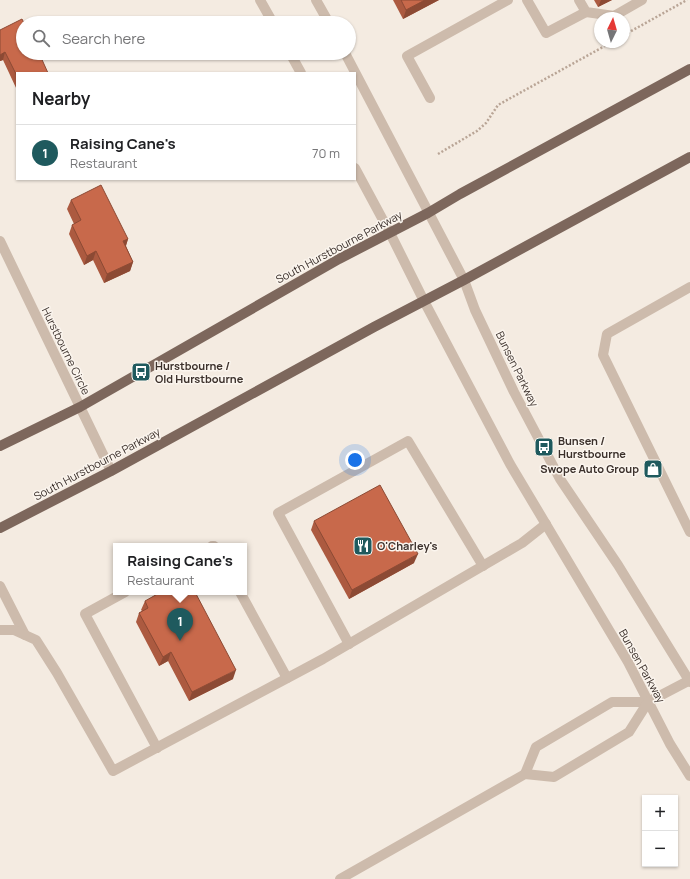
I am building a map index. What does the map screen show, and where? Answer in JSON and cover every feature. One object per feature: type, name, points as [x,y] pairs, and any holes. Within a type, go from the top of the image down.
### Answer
[{"type":"main road","name":"South Hurstbourne Parkway","points":[[0,446],[80,407],[339,259],[428,213],[460,194],[690,69]]},
{"type":"main road","name":"South Hurstbourne Parkway","points":[[0,528],[111,471],[690,157]]},
{"type":"street","points":[[260,0],[269,16]]},
{"type":"street","points":[[316,0],[325,16]]},
{"type":"street","points":[[430,98],[407,56],[508,0]]},
{"type":"street","points":[[527,0],[546,34],[586,12],[614,16],[642,0]]},
{"type":"street","points":[[579,0],[586,12]]},
{"type":"street","points":[[294,60],[300,72]]},
{"type":"street","name":"Bunsen Parkway","points":[[349,60],[355,72]]},
{"type":"street","name":"Bunsen Parkway","points":[[356,74],[464,280],[475,310],[514,392],[560,479],[618,565],[690,681]]},
{"type":"street","name":"Bunsen Parkway","points":[[356,170],[510,464],[628,662],[670,744],[690,776]]},
{"type":"street","name":"Hurstbourne Circle","points":[[0,241],[111,471]]},
{"type":"street","points":[[690,287],[608,334],[603,355],[690,532]]},
{"type":"street","points":[[349,644],[278,513],[408,441],[483,566]]},
{"type":"street","points":[[0,630],[14,630],[36,640],[113,771],[349,644],[522,543],[546,524]]},
{"type":"street","points":[[0,586],[25,635]]},
{"type":"street","points":[[120,595],[85,614],[157,748]]},
{"type":"street","points":[[242,595],[287,678]]},
{"type":"street","points":[[525,774],[536,747],[612,702],[648,702],[690,681]]},
{"type":"street","points":[[340,879],[525,774],[554,777],[629,732],[648,702]]},
{"type":"path","points":[[630,32],[687,0]]},
{"type":"path","points":[[438,154],[477,131],[486,123],[498,105],[601,48]]},
{"type":"building","points":[[401,0],[425,0],[406,10]]},
{"type":"building","points":[[16,22],[16,60],[42,60],[48,72],[16,72],[16,74],[5,52],[0,55],[0,30]]},
{"type":"building","points":[[101,185],[128,239],[123,241],[133,262],[107,274],[96,251],[87,256],[72,225],[81,220],[71,200]]},
{"type":"building","name":"O'Charley's","points":[[380,485],[418,554],[352,590],[314,521]]},
{"type":"building","points":[[156,595],[197,595],[236,670],[192,692],[171,652],[163,657],[139,613],[148,608],[145,601]]},
{"type":"place","name":"Hurstbourne / Old Hurstbourne","points":[[141,372]]},
{"type":"place","name":"Bunsen / Hurstbourne","points":[[544,447]]},
{"type":"place","name":"Swope Auto Group","points":[[653,469]]},
{"type":"place","name":"O'Charley's","points":[[363,546]]},
{"type":"place","name":"Raising Cane's","points":[[180,641]]}]
